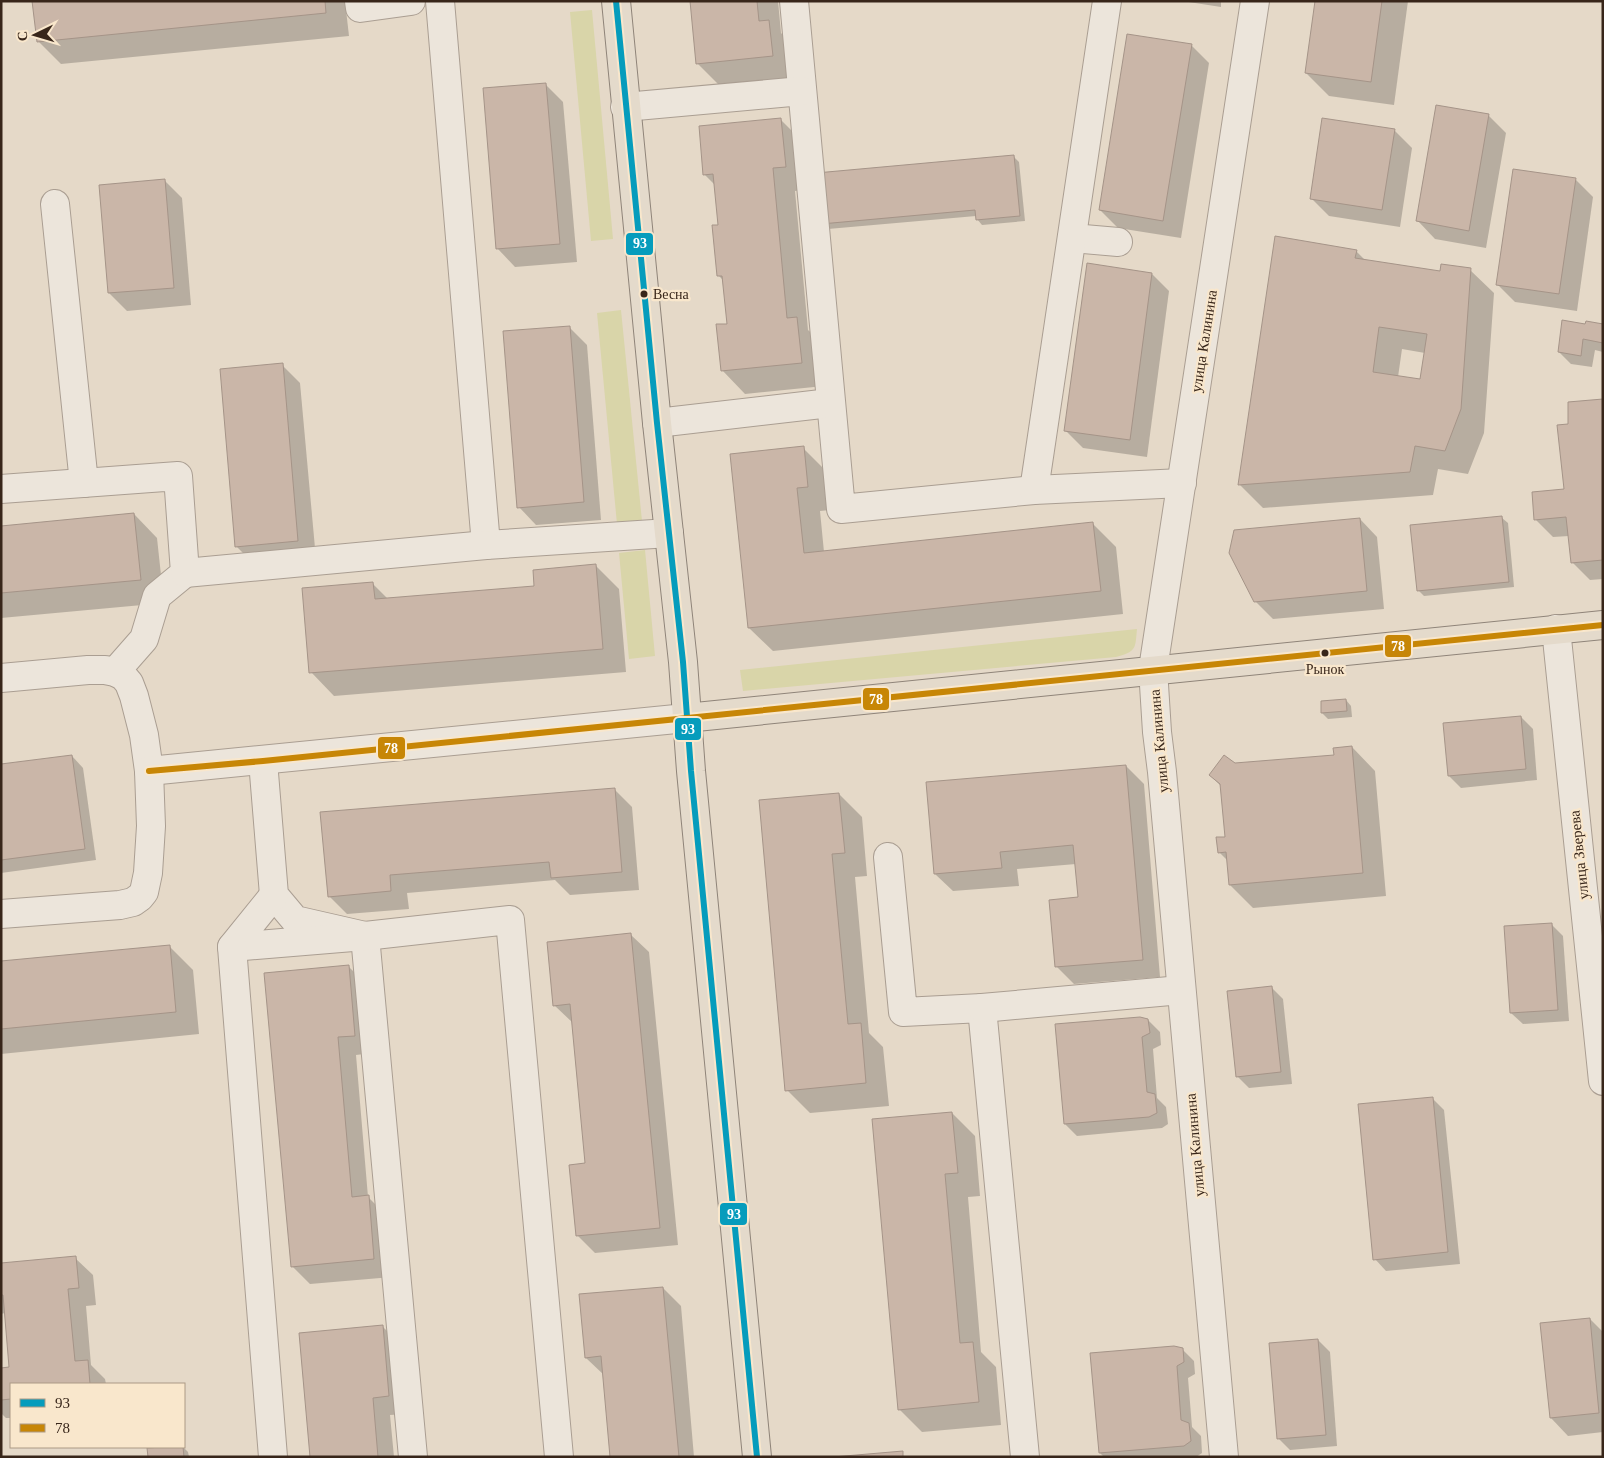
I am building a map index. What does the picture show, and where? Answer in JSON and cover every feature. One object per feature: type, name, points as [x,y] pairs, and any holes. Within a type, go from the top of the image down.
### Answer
[{"type":"main road","points":[[616,1],[657,423],[683,662],[686,718],[757,1457]]},
{"type":"main road","points":[[686,718],[1603,625]]},
{"type":"street","points":[[359,1],[360,8],[405,2]]},
{"type":"street","points":[[440,1],[486,545]]},
{"type":"street","points":[[794,1],[841,508],[1034,490],[1182,483]]},
{"type":"street","points":[[1034,490],[1107,1]]},
{"type":"street","name":"улица Калинина","points":[[1224,1457],[1153,670],[1255,1]]},
{"type":"street","points":[[625,107],[802,91]]},
{"type":"street","points":[[55,204],[84,483]]},
{"type":"street","points":[[1072,238],[1118,242]]},
{"type":"street","points":[[657,423],[830,403]]},
{"type":"street","points":[[1,489],[178,476],[185,573]]},
{"type":"street","points":[[115,672],[144,639],[157,596],[185,573],[486,545],[669,533]]},
{"type":"street","name":"улица Зверева","points":[[1556,629],[1592,881],[1603,1082]]},
{"type":"street","points":[[1,678],[88,670],[115,672],[123,676],[129,683],[134,696],[144,734],[149,771],[151,826],[148,873],[144,892],[133,902],[120,905],[1,914]]},
{"type":"street","points":[[149,771],[686,718]]},
{"type":"street","points":[[263,760],[274,895],[295,920],[365,936]]},
{"type":"street","points":[[888,857],[904,1012],[982,1008],[1181,990]]},
{"type":"street","points":[[273,1457],[232,947],[274,895]]},
{"type":"street","points":[[232,947],[365,936],[510,920],[559,1457]]},
{"type":"street","points":[[365,936],[413,1457]]},
{"type":"street","points":[[982,1008],[1025,1457]]},
{"type":"shaded area","points":[[592,10],[613,239],[591,241],[570,12]]},
{"type":"shaded area","points":[[621,310],[642,521],[617,524],[597,313]]},
{"type":"shaded area","points":[[645,550],[655,656],[629,659],[619,553]]},
{"type":"shaded area","points":[[1137,629],[1134,648],[1128,653],[1116,657],[743,691],[740,670]]},
{"type":"building","points":[[32,1],[325,1],[326,13],[37,42]]},
{"type":"building","points":[[690,1],[757,1],[759,21],[769,20],[773,56],[696,64]]},
{"type":"building","points":[[1315,1],[1382,1],[1371,82],[1305,73]]},
{"type":"building","points":[[1127,34],[1192,44],[1163,221],[1099,210]]},
{"type":"building","points":[[546,83],[560,244],[496,249],[483,88]]},
{"type":"building","points":[[1436,105],[1489,114],[1469,231],[1416,221]]},
{"type":"building","points":[[781,118],[786,167],[773,168],[787,318],[797,317],[802,363],[721,371],[716,324],[727,324],[722,276],[717,276],[712,225],[718,225],[713,174],[703,175],[699,126]]},
{"type":"building","points":[[1322,118],[1395,129],[1382,210],[1310,199]]},
{"type":"building","points":[[1014,155],[1020,216],[976,220],[975,210],[821,224],[816,173]]},
{"type":"building","points":[[1513,169],[1576,178],[1559,294],[1496,285]]},
{"type":"building","points":[[165,179],[174,288],[108,293],[99,185]]},
{"type":"building","points":[[1275,236],[1357,250],[1355,258],[1440,271],[1441,264],[1471,268],[1461,409],[1445,451],[1415,446],[1410,472],[1238,485]],"holes":[[[1379,327],[1427,334],[1420,379],[1373,372]]]},
{"type":"building","points":[[1087,263],[1152,273],[1130,440],[1064,431]]},
{"type":"building","points":[[1562,320],[1585,324],[1586,321],[1603,324],[1603,343],[1583,339],[1581,356],[1558,352]]},
{"type":"building","points":[[570,326],[584,502],[517,508],[503,331]]},
{"type":"building","points":[[283,363],[298,541],[235,547],[220,369]]},
{"type":"building","points":[[1603,399],[1603,560],[1571,563],[1566,517],[1534,520],[1532,492],[1564,489],[1557,425],[1568,424],[1568,402]]},
{"type":"building","points":[[804,446],[808,487],[797,488],[804,553],[1093,522],[1101,591],[748,628],[730,454]]},
{"type":"building","points":[[134,513],[141,580],[1,593],[1,526]]},
{"type":"building","points":[[1502,516],[1509,582],[1417,591],[1410,525]]},
{"type":"building","points":[[1360,518],[1367,591],[1254,602],[1229,553],[1234,530]]},
{"type":"building","points":[[596,564],[603,649],[309,673],[302,588],[373,582],[375,599],[534,586],[533,570]]},
{"type":"building","points":[[1346,699],[1347,711],[1321,713],[1321,701]]},
{"type":"building","points":[[1521,716],[1526,769],[1448,776],[1443,723]]},
{"type":"building","points":[[1352,746],[1363,873],[1229,885],[1226,852],[1218,853],[1216,837],[1225,837],[1220,784],[1209,775],[1224,755],[1235,763],[1334,755],[1333,748]]},
{"type":"building","points":[[72,755],[85,849],[1,860],[1,764]]},
{"type":"building","points":[[1126,765],[1143,960],[1055,967],[1049,900],[1078,897],[1073,845],[1000,852],[1002,868],[934,874],[926,782]]},
{"type":"building","points":[[615,788],[622,872],[551,878],[549,862],[390,875],[391,891],[328,897],[320,812]]},
{"type":"building","points":[[839,793],[845,853],[832,854],[848,1024],[861,1023],[866,1083],[785,1091],[759,800]]},
{"type":"building","points":[[1552,923],[1558,1010],[1510,1013],[1504,926]]},
{"type":"building","points":[[631,933],[660,1228],[576,1236],[569,1165],[585,1163],[570,1004],[553,1006],[547,942]]},
{"type":"building","points":[[170,945],[176,1012],[1,1029],[1,961]]},
{"type":"building","points":[[349,965],[355,1036],[338,1037],[352,1197],[369,1195],[374,1259],[291,1267],[264,973]]},
{"type":"building","points":[[1272,986],[1281,1072],[1236,1077],[1227,991]]},
{"type":"building","points":[[1140,1017],[1148,1019],[1150,1033],[1142,1037],[1147,1092],[1155,1094],[1157,1113],[1149,1117],[1064,1124],[1055,1024]]},
{"type":"building","points":[[1433,1097],[1448,1252],[1373,1260],[1358,1104]]},
{"type":"building","points":[[952,1112],[958,1173],[945,1174],[960,1343],[973,1342],[979,1402],[898,1410],[872,1119]]},
{"type":"building","points":[[76,1256],[79,1288],[68,1289],[75,1361],[88,1360],[90,1383],[10,1383],[10,1399],[1,1400],[1,1368],[9,1367],[3,1295],[1,1295],[1,1263]]},
{"type":"building","points":[[663,1287],[679,1457],[610,1457],[601,1356],[585,1358],[579,1294]]},
{"type":"building","points":[[1590,1318],[1599,1413],[1550,1418],[1540,1323]]},
{"type":"building","points":[[383,1325],[389,1396],[373,1398],[378,1457],[310,1457],[299,1333]]},
{"type":"building","points":[[1318,1339],[1326,1435],[1277,1439],[1269,1343]]},
{"type":"building","points":[[1174,1346],[1183,1348],[1184,1362],[1177,1366],[1181,1420],[1189,1423],[1191,1441],[1184,1446],[1099,1453],[1090,1353]]},
{"type":"building","points":[[147,1448],[183,1448],[184,1457],[148,1457]]},
{"type":"building","points":[[903,1451],[903,1457],[833,1457]]},
{"type":"transit line","name":"93","points":[[616,1],[657,423],[683,662],[691,771],[757,1457]]},
{"type":"transit line","name":"78","points":[[149,771],[1603,625]]},
{"type":"place","name":"Весна","points":[[644,294]]},
{"type":"place","name":"Рынок","points":[[1325,653]]}]
